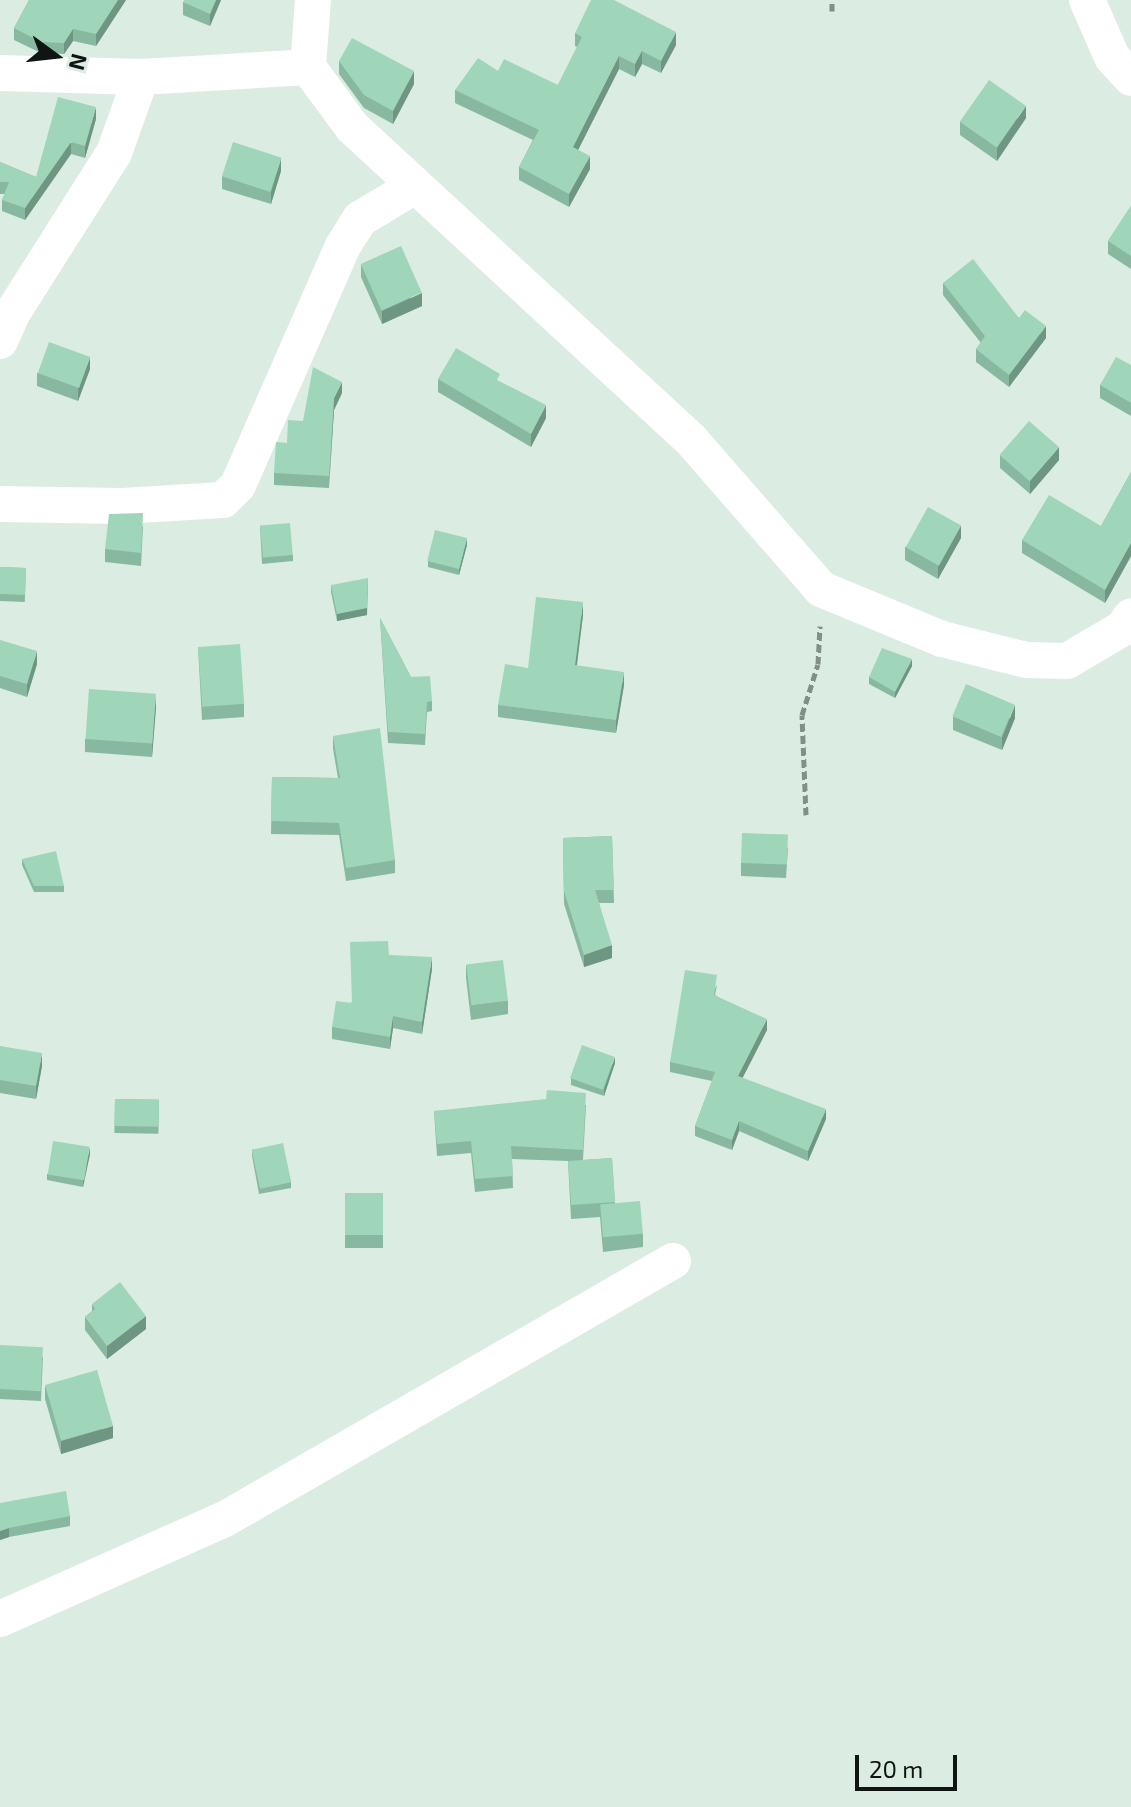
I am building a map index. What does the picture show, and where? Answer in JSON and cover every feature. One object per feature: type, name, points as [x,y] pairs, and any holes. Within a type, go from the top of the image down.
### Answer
[{"type":"street","points":[[313,0],[308,67],[352,127],[413,187],[550,306],[692,441],[821,589],[942,639],[1026,660],[1067,661],[1123,628],[1131,616]]},
{"type":"street","points":[[1087,0],[1112,57],[1131,78]]},
{"type":"street","points":[[0,73],[141,77],[308,67]]},
{"type":"street","points":[[0,341],[13,312],[114,153],[141,77]]},
{"type":"street","points":[[0,504],[122,506],[223,500],[238,485],[343,246],[360,219],[413,187]]},
{"type":"street","points":[[0,1619],[225,1519],[673,1261]]},
{"type":"path","points":[[832,0],[832,11]]},
{"type":"path","points":[[806,815],[802,715],[818,664],[821,589]]},
{"type":"building","points":[[29,0],[118,0],[96,34],[73,29],[64,43],[41,42],[14,28]]},
{"type":"building","points":[[184,0],[216,0],[210,14]]},
{"type":"building","points":[[591,0],[614,0],[676,32],[661,61],[642,51],[635,64],[619,56],[573,147],[590,156],[569,194],[519,167],[539,130],[455,90],[478,58],[498,71],[504,59],[558,85],[582,37],[575,33]]},
{"type":"building","points":[[352,38],[414,71],[393,111],[364,95],[339,61]]},
{"type":"building","points":[[989,80],[1026,106],[997,148],[960,122]]},
{"type":"building","points":[[58,97],[96,107],[85,146],[71,142],[25,208],[2,200],[9,182],[0,182],[0,162],[36,177]]},
{"type":"building","points":[[233,142],[282,158],[270,192],[222,176]]},
{"type":"building","points":[[1131,206],[1131,256],[1108,241]]},
{"type":"building","points":[[401,246],[422,293],[382,310],[361,264]]},
{"type":"building","points":[[973,259],[1019,318],[1025,310],[1046,326],[1009,375],[976,349],[985,336],[943,283]]},
{"type":"building","points":[[49,342],[90,357],[79,388],[38,373]]},
{"type":"building","points":[[456,348],[500,374],[497,380],[546,405],[531,434],[438,379]]},
{"type":"building","points":[[1116,357],[1131,365],[1131,403],[1100,385]]},
{"type":"building","points":[[313,367],[342,382],[334,398],[329,476],[274,473],[276,442],[287,443],[288,420],[303,421]]},
{"type":"building","points":[[1029,421],[1059,447],[1030,481],[999,455]]},
{"type":"building","points":[[1131,472],[1131,543],[1105,590],[1022,540],[1049,495],[1101,526]]},
{"type":"building","points":[[928,507],[961,525],[939,566],[906,547]]},
{"type":"building","points":[[143,513],[141,553],[105,549],[109,514]]},
{"type":"building","points":[[290,523],[293,555],[263,557],[260,526]]},
{"type":"building","points":[[435,530],[467,538],[459,569],[427,561]]},
{"type":"building","points":[[0,567],[26,568],[25,595],[0,594]]},
{"type":"building","points":[[368,578],[367,608],[337,614],[331,585]]},
{"type":"building","points":[[536,597],[583,602],[575,665],[624,672],[616,720],[498,705],[505,664],[528,668]]},
{"type":"building","points":[[380,618],[411,677],[430,676],[432,701],[427,702],[425,734],[388,732]]},
{"type":"building","points":[[0,640],[37,651],[27,684],[0,676]]},
{"type":"building","points":[[240,644],[244,704],[202,707],[198,647]]},
{"type":"building","points":[[882,648],[912,659],[895,692],[869,677]]},
{"type":"building","points":[[966,684],[1015,705],[1001,737],[952,716]]},
{"type":"building","points":[[89,689],[156,694],[152,744],[86,739]]},
{"type":"building","points":[[380,728],[395,860],[346,868],[339,823],[271,821],[272,777],[340,778],[333,736]]},
{"type":"building","points":[[742,833],[788,835],[787,865],[741,863]]},
{"type":"building","points":[[612,836],[614,890],[595,890],[612,945],[584,955],[564,891],[563,838]]},
{"type":"building","points":[[56,851],[64,886],[34,886],[22,859]]},
{"type":"building","points":[[388,941],[389,955],[432,957],[422,1022],[393,1016],[390,1037],[332,1027],[336,1001],[352,1003],[350,942]]},
{"type":"building","points":[[503,960],[508,1001],[471,1005],[466,965]]},
{"type":"building","points":[[685,970],[717,975],[714,995],[767,1019],[738,1076],[826,1109],[808,1151],[739,1121],[732,1140],[695,1126],[715,1072],[670,1062]]},
{"type":"building","points":[[582,1045],[615,1057],[603,1090],[570,1078]]},
{"type":"building","points":[[0,1046],[42,1053],[36,1086],[0,1080]]},
{"type":"building","points":[[547,1090],[586,1093],[583,1150],[511,1146],[513,1176],[475,1179],[471,1141],[437,1144],[434,1111],[546,1099]]},
{"type":"building","points":[[115,1099],[159,1100],[159,1127],[115,1126]]},
{"type":"building","points":[[53,1141],[90,1147],[84,1180],[48,1175]]},
{"type":"building","points":[[283,1143],[291,1182],[260,1189],[252,1150]]},
{"type":"building","points":[[612,1158],[615,1202],[571,1205],[568,1161]]},
{"type":"building","points":[[345,1193],[383,1193],[383,1235],[345,1235]]},
{"type":"building","points":[[640,1201],[643,1234],[603,1237],[600,1204]]},
{"type":"building","points":[[120,1282],[146,1316],[107,1346],[85,1317],[95,1309],[92,1304]]},
{"type":"building","points":[[0,1345],[43,1347],[41,1391],[0,1389]]},
{"type":"building","points":[[97,1370],[113,1426],[61,1441],[45,1385]]},
{"type":"building","points":[[66,1491],[70,1516],[0,1531],[0,1503]]}]
